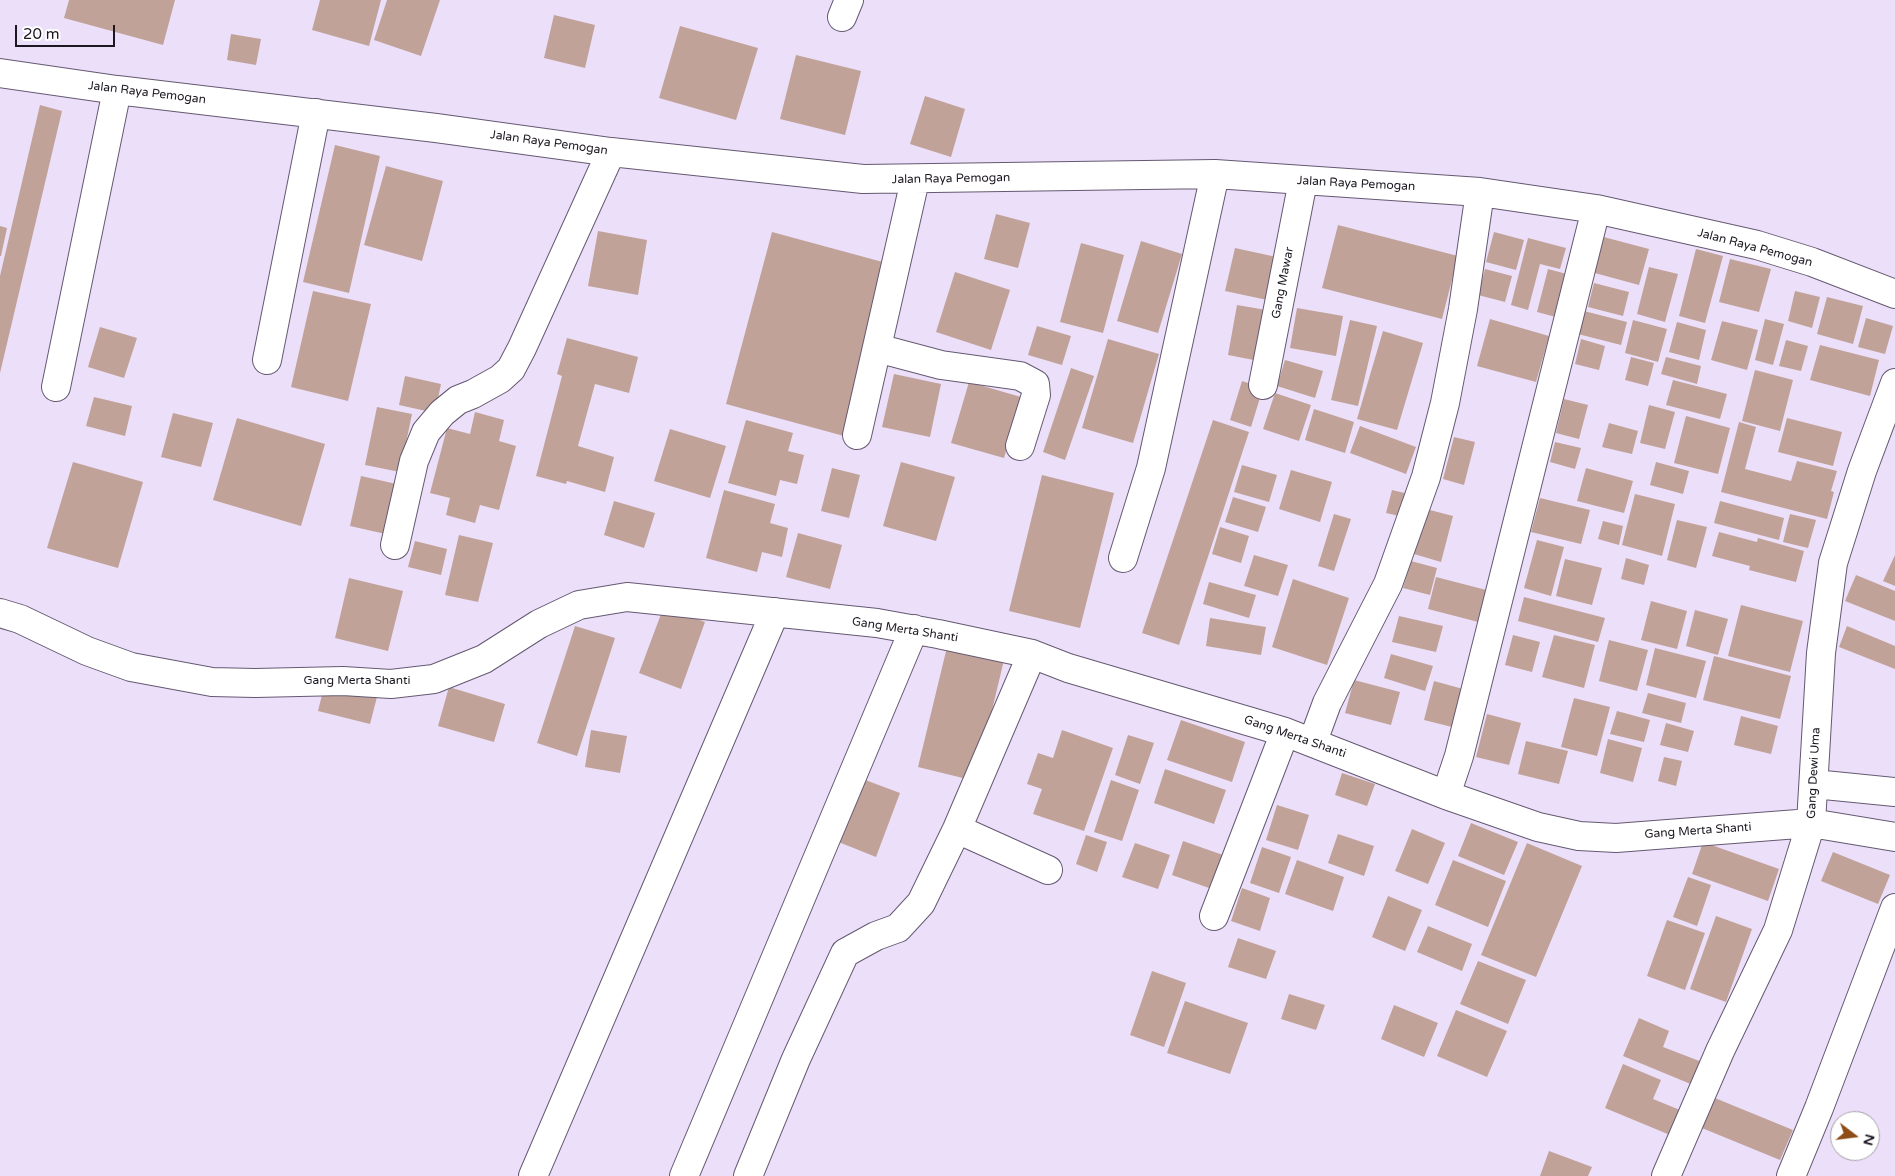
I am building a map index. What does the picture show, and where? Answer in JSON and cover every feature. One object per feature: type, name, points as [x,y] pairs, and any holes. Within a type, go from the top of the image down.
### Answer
[{"type":"street","name":"Jalan Raya Pemogan","points":[[0,74],[611,152],[863,179],[915,180],[1215,174],[1480,192],[1596,209],[1757,246],[1812,262],[1895,294]]},
{"type":"street","points":[[56,388],[117,90]]},
{"type":"street","points":[[268,360],[316,113]]},
{"type":"street","points":[[395,545],[414,461],[426,432],[442,412],[452,404],[500,379],[511,368],[522,348],[611,152]]},
{"type":"street","points":[[1124,558],[1151,468],[1215,174]]},
{"type":"street","points":[[857,434],[915,180]]},
{"type":"street","name":"Gang Mawar","points":[[1263,385],[1303,181]]},
{"type":"street","points":[[1314,737],[1328,703],[1388,584],[1426,477],[1447,394],[1463,309],[1480,192]]},
{"type":"street","points":[[1447,791],[1459,756],[1596,209]]},
{"type":"street","points":[[877,348],[941,364],[1020,376],[1035,384],[1036,395],[1020,446]]},
{"type":"street","name":"Gang Dewi Uma","points":[[1666,1176],[1720,1051],[1778,930],[1812,823],[1821,653],[1833,562],[1862,471],[1895,383]]},
{"type":"street","name":"Gang Merta Shanti","points":[[0,613],[20,619],[87,651],[131,668],[212,682],[344,681],[391,684],[434,679],[476,662],[539,624],[578,606],[627,597],[877,623],[1032,654],[1068,668],[1285,732],[1314,737],[1538,828],[1579,836],[1616,838],[1812,823],[1895,837]]},
{"type":"street","points":[[533,1176],[776,612]]},
{"type":"street","points":[[684,1176],[914,630]]},
{"type":"street","points":[[748,1176],[796,1059],[845,953],[876,936],[898,928],[921,903],[957,829],[1032,654]]},
{"type":"street","points":[[1214,916],[1285,732]]},
{"type":"street","points":[[1814,784],[1895,792]]},
{"type":"street","points":[[957,829],[1048,870]]},
{"type":"street","points":[[1791,1176],[1819,1108],[1895,908]]},
{"type":"building","points":[[69,0],[175,0],[163,45],[64,18]]},
{"type":"building","points":[[320,0],[381,0],[369,46],[312,30]]},
{"type":"building","points":[[387,0],[440,0],[421,56],[374,40]]},
{"type":"building","points":[[554,15],[595,25],[585,68],[544,58]]},
{"type":"building","points":[[680,26],[758,48],[736,120],[659,98]]},
{"type":"building","points":[[231,34],[261,39],[256,65],[227,60]]},
{"type":"building","points":[[796,55],[861,71],[845,135],[780,119]]},
{"type":"building","points":[[925,96],[965,109],[951,157],[910,144]]},
{"type":"building","points":[[40,105],[62,111],[0,373],[0,276]]},
{"type":"building","points":[[335,145],[380,156],[349,293],[303,282]]},
{"type":"building","points":[[386,166],[443,181],[422,261],[364,245]]},
{"type":"building","points":[[996,214],[1030,223],[1018,268],[984,259]]},
{"type":"building","points":[[1338,225],[1458,256],[1442,319],[1322,288]]},
{"type":"building","points":[[0,226],[7,228],[1,256],[0,256]]},
{"type":"building","points":[[598,231],[647,240],[638,295],[588,286]]},
{"type":"building","points":[[772,232],[890,264],[844,436],[726,404]]},
{"type":"building","points":[[1494,232],[1524,240],[1516,270],[1486,262]]},
{"type":"building","points":[[1600,236],[1649,249],[1639,285],[1591,272]]},
{"type":"building","points":[[1528,238],[1566,248],[1560,269],[1540,264],[1528,310],[1511,305]]},
{"type":"building","points":[[1141,241],[1182,254],[1158,333],[1117,321]]},
{"type":"building","points":[[1081,243],[1124,255],[1103,333],[1060,322]]},
{"type":"building","points":[[1235,248],[1281,258],[1272,301],[1225,291]]},
{"type":"building","points":[[1696,249],[1723,256],[1705,323],[1679,316]]},
{"type":"building","points":[[1730,259],[1771,269],[1759,312],[1719,302]]},
{"type":"building","points":[[1649,267],[1678,274],[1665,322],[1637,314]]},
{"type":"building","points":[[1485,269],[1512,276],[1505,302],[1478,295]]},
{"type":"building","points":[[1548,269],[1578,277],[1567,320],[1537,312]]},
{"type":"building","points":[[955,272],[1010,290],[991,350],[936,332]]},
{"type":"building","points":[[1594,283],[1629,292],[1623,316],[1588,307]]},
{"type":"building","points":[[313,291],[371,304],[348,401],[291,387]]},
{"type":"building","points":[[1795,291],[1820,297],[1812,328],[1788,321]]},
{"type":"building","points":[[1827,297],[1863,306],[1853,344],[1817,334]]},
{"type":"building","points":[[1237,305],[1272,311],[1264,362],[1228,355]]},
{"type":"building","points":[[1297,308],[1343,316],[1336,356],[1290,348]]},
{"type":"building","points":[[1584,311],[1627,322],[1621,345],[1578,334]]},
{"type":"building","points":[[1866,318],[1893,326],[1885,354],[1858,347]]},
{"type":"building","points":[[1490,319],[1549,336],[1536,382],[1477,366]]},
{"type":"building","points":[[1765,319],[1784,324],[1773,365],[1755,360]]},
{"type":"building","points":[[1350,320],[1377,326],[1358,406],[1331,400]]},
{"type":"building","points":[[1633,320],[1667,329],[1658,362],[1625,353]]},
{"type":"building","points":[[1722,321],[1758,330],[1747,370],[1711,360]]},
{"type":"building","points":[[1677,322],[1706,330],[1699,360],[1669,352]]},
{"type":"building","points":[[1037,326],[1071,336],[1062,365],[1028,355]]},
{"type":"building","points":[[100,327],[137,338],[124,378],[88,367]]},
{"type":"building","points":[[1383,331],[1423,343],[1397,430],[1357,419]]},
{"type":"building","points":[[567,338],[638,357],[629,393],[595,384],[578,446],[614,457],[605,492],[567,481],[566,484],[536,476],[562,376],[557,374]]},
{"type":"building","points":[[1108,339],[1159,354],[1133,443],[1082,428]]},
{"type":"building","points":[[1581,339],[1605,346],[1599,370],[1575,364]]},
{"type":"building","points":[[1786,340],[1808,346],[1801,371],[1779,366]]},
{"type":"building","points":[[1820,345],[1879,360],[1870,396],[1810,380]]},
{"type":"building","points":[[1631,357],[1654,363],[1648,386],[1625,380]]},
{"type":"building","points":[[1666,357],[1701,366],[1697,384],[1661,374]]},
{"type":"building","points":[[1285,360],[1323,371],[1315,398],[1277,386]]},
{"type":"building","points":[[1071,368],[1094,376],[1065,460],[1043,452]]},
{"type":"building","points":[[1755,370],[1793,380],[1780,431],[1742,421]]},
{"type":"building","points":[[894,374],[941,384],[930,437],[882,427]]},
{"type":"building","points":[[405,376],[441,384],[435,413],[399,405]]},
{"type":"building","points":[[1673,380],[1727,394],[1720,419],[1666,405]]},
{"type":"building","points":[[1242,381],[1263,388],[1251,427],[1230,420]]},
{"type":"building","points":[[969,382],[1021,397],[1004,458],[951,443]]},
{"type":"building","points":[[1275,393],[1311,405],[1299,441],[1263,429]]},
{"type":"building","points":[[94,397],[132,406],[125,436],[86,426]]},
{"type":"building","points":[[1564,399],[1588,405],[1579,439],[1556,433]]},
{"type":"building","points":[[1649,405],[1675,412],[1665,449],[1640,443]]},
{"type":"building","points":[[377,407],[412,414],[400,472],[365,465]]},
{"type":"building","points":[[1314,409],[1354,422],[1345,453],[1305,440]]},
{"type":"building","points":[[475,412],[504,420],[499,441],[516,446],[499,510],[480,505],[475,523],[446,515],[450,498],[430,493],[447,428],[470,434]]},
{"type":"building","points":[[173,413],[213,423],[201,467],[161,457]]},
{"type":"building","points":[[1686,416],[1730,428],[1718,474],[1674,463]]},
{"type":"building","points":[[237,418],[325,444],[301,526],[213,500]]},
{"type":"building","points":[[1787,418],[1842,432],[1833,466],[1778,452]]},
{"type":"building","points":[[746,420],[793,433],[788,451],[804,455],[797,484],[780,480],[776,496],[728,483]]},
{"type":"building","points":[[1213,420],[1249,432],[1179,645],[1142,633]]},
{"type":"building","points":[[1739,422],[1756,427],[1745,469],[1791,481],[1797,461],[1837,471],[1831,491],[1834,492],[1827,519],[1721,492]]},
{"type":"building","points":[[1609,423],[1638,431],[1632,454],[1602,447]]},
{"type":"building","points":[[1360,426],[1416,447],[1406,474],[1350,453]]},
{"type":"building","points":[[670,429],[726,446],[710,498],[654,481]]},
{"type":"building","points":[[1454,437],[1475,442],[1464,485],[1443,479]]},
{"type":"building","points":[[1555,442],[1581,448],[1575,469],[1550,462]]},
{"type":"building","points":[[73,462],[143,482],[118,568],[47,548]]},
{"type":"building","points":[[901,462],[955,477],[936,541],[883,526]]},
{"type":"building","points":[[1656,462],[1689,471],[1683,494],[1650,485]]},
{"type":"building","points":[[1242,465],[1277,475],[1269,502],[1234,492]]},
{"type":"building","points":[[832,468],[860,475],[849,518],[821,511]]},
{"type":"building","points":[[1586,468],[1633,481],[1624,513],[1577,501]]},
{"type":"building","points":[[1291,470],[1332,482],[1320,522],[1279,509]]},
{"type":"building","points":[[1042,475],[1114,493],[1080,628],[1009,611]]},
{"type":"building","points":[[361,476],[401,485],[390,535],[350,526]]},
{"type":"building","points":[[724,490],[775,504],[770,523],[788,528],[782,557],[762,552],[757,572],[706,558]]},
{"type":"building","points":[[1392,490],[1413,495],[1408,518],[1386,513]]},
{"type":"building","points":[[1635,494],[1675,504],[1662,556],[1622,545]]},
{"type":"building","points":[[1233,497],[1266,507],[1258,532],[1225,522]]},
{"type":"building","points":[[1540,498],[1590,510],[1581,544],[1531,532]]},
{"type":"building","points":[[614,501],[655,513],[644,548],[604,535]]},
{"type":"building","points":[[1720,501],[1784,518],[1779,540],[1714,523]]},
{"type":"building","points":[[1426,509],[1453,516],[1441,562],[1414,554]]},
{"type":"building","points":[[1334,514],[1351,519],[1334,571],[1318,566]]},
{"type":"building","points":[[1790,514],[1816,520],[1808,548],[1783,542]]},
{"type":"building","points":[[1677,520],[1707,527],[1696,568],[1667,560]]},
{"type":"building","points":[[1603,521],[1623,526],[1619,545],[1598,539]]},
{"type":"building","points":[[1220,527],[1249,536],[1241,563],[1212,554]]},
{"type":"building","points":[[1719,532],[1757,542],[1758,538],[1804,551],[1796,582],[1749,570],[1750,566],[1712,556]]},
{"type":"building","points":[[798,533],[842,545],[830,589],[786,577]]},
{"type":"building","points":[[459,535],[493,543],[478,602],[445,595]]},
{"type":"building","points":[[1537,540],[1564,547],[1551,596],[1524,588]]},
{"type":"building","points":[[415,541],[447,549],[441,575],[408,567]]},
{"type":"building","points":[[1254,555],[1288,565],[1278,596],[1244,586]]},
{"type":"building","points":[[1895,555],[1895,586],[1883,581]]},
{"type":"building","points":[[1626,558],[1649,565],[1644,585],[1621,579]]},
{"type":"building","points":[[1565,559],[1602,568],[1592,605],[1556,596]]},
{"type":"building","points":[[1411,561],[1437,568],[1430,595],[1403,588]]},
{"type":"building","points":[[1856,575],[1895,591],[1895,621],[1845,601]]},
{"type":"building","points":[[1436,577],[1494,592],[1486,624],[1428,609]]},
{"type":"building","points":[[349,578],[403,591],[388,651],[335,638]]},
{"type":"building","points":[[1293,579],[1349,598],[1327,665],[1272,647]]},
{"type":"building","points":[[1209,582],[1256,595],[1249,618],[1203,604]]},
{"type":"building","points":[[1524,597],[1605,618],[1598,642],[1518,621]]},
{"type":"building","points":[[1651,601],[1687,611],[1677,649],[1641,640]]},
{"type":"building","points":[[1741,605],[1803,621],[1790,672],[1728,656]]},
{"type":"building","points":[[664,606],[705,622],[681,689],[639,673]]},
{"type":"building","points":[[1695,610],[1728,619],[1718,655],[1686,646]]},
{"type":"building","points":[[1399,616],[1443,626],[1436,652],[1392,642]]},
{"type":"building","points":[[1210,618],[1266,627],[1261,655],[1206,646]]},
{"type":"building","points":[[575,626],[615,638],[577,756],[537,743]]},
{"type":"building","points":[[1847,626],[1895,646],[1895,669],[1839,647]]},
{"type":"building","points":[[1513,635],[1540,642],[1532,672],[1505,665]]},
{"type":"building","points":[[1554,635],[1595,645],[1584,688],[1542,677]]},
{"type":"building","points":[[1609,640],[1648,650],[1637,691],[1599,681]]},
{"type":"building","points":[[947,647],[1004,660],[975,781],[918,767]]},
{"type":"building","points":[[1655,648],[1706,661],[1696,698],[1646,685]]},
{"type":"building","points":[[1391,654],[1433,666],[1425,691],[1384,678]]},
{"type":"building","points":[[1714,656],[1791,676],[1780,719],[1703,700]]},
{"type":"building","points":[[1354,680],[1400,692],[1391,725],[1345,713]]},
{"type":"building","points":[[1434,681],[1474,692],[1464,730],[1424,720]]},
{"type":"building","points":[[325,683],[377,697],[370,724],[318,711]]},
{"type":"building","points":[[449,687],[505,704],[494,742],[438,726]]},
{"type":"building","points":[[1648,693],[1686,703],[1681,723],[1642,713]]},
{"type":"building","points":[[1574,698],[1610,707],[1597,756],[1561,747]]},
{"type":"building","points":[[1617,711],[1650,720],[1644,742],[1610,734]]},
{"type":"building","points":[[1487,714],[1521,723],[1509,765],[1476,757]]},
{"type":"building","points":[[1741,716],[1778,726],[1771,754],[1734,745]]},
{"type":"building","points":[[1181,720],[1245,742],[1232,782],[1167,760]]},
{"type":"building","points":[[1666,723],[1694,731],[1688,752],[1660,745]]},
{"type":"building","points":[[591,730],[627,736],[620,773],[585,767]]},
{"type":"building","points":[[1062,730],[1113,748],[1084,831],[1033,814],[1042,789],[1027,784],[1038,753],[1053,758]]},
{"type":"building","points":[[1128,735],[1154,743],[1140,784],[1115,775]]},
{"type":"building","points":[[1608,739],[1642,748],[1633,782],[1600,773]]},
{"type":"building","points":[[1526,741],[1568,751],[1559,784],[1518,774]]},
{"type":"building","points":[[1664,757],[1682,761],[1676,786],[1658,781]]},
{"type":"building","points":[[1165,769],[1226,790],[1214,824],[1154,803]]},
{"type":"building","points":[[1342,773],[1375,784],[1367,806],[1335,795]]},
{"type":"building","points":[[860,778],[900,793],[876,857],[836,841]]},
{"type":"building","points":[[1111,780],[1139,790],[1122,841],[1094,832]]},
{"type":"building","points":[[1277,805],[1309,815],[1298,850],[1266,840]]},
{"type":"building","points":[[1471,823],[1518,842],[1504,875],[1458,856]]},
{"type":"building","points":[[1412,829],[1445,843],[1428,884],[1395,871]]},
{"type":"building","points":[[1338,834],[1374,846],[1364,876],[1328,863]]},
{"type":"building","points":[[1086,835],[1107,842],[1097,872],[1076,864]]},
{"type":"building","points":[[1183,841],[1223,855],[1212,889],[1172,875]]},
{"type":"building","points":[[1703,842],[1779,869],[1768,901],[1692,874]]},
{"type":"building","points":[[1135,843],[1170,855],[1158,889],[1122,877]]},
{"type":"building","points":[[1527,843],[1582,866],[1536,977],[1481,955]]},
{"type":"building","points":[[1262,847],[1291,857],[1279,893],[1250,883]]},
{"type":"building","points":[[1833,852],[1890,875],[1878,904],[1821,881]]},
{"type":"building","points":[[1297,860],[1344,877],[1333,911],[1285,894]]},
{"type":"building","points":[[1453,860],[1506,881],[1488,927],[1435,905]]},
{"type":"building","points":[[1688,877],[1711,885],[1697,926],[1673,917]]},
{"type":"building","points":[[1242,888],[1270,898],[1260,931],[1231,921]]},
{"type":"building","points":[[1388,896],[1422,910],[1405,951],[1372,937]]},
{"type":"building","points":[[1716,916],[1752,929],[1726,1002],[1690,989]]},
{"type":"building","points":[[1667,920],[1705,933],[1685,990],[1647,976]]},
{"type":"building","points":[[1428,926],[1472,944],[1462,971],[1417,952]]},
{"type":"building","points":[[1238,938],[1276,951],[1266,979],[1228,967]]},
{"type":"building","points":[[1478,961],[1526,980],[1508,1024],[1460,1004]]},
{"type":"building","points":[[1152,971],[1186,983],[1164,1047],[1130,1035]]},
{"type":"building","points":[[1289,994],[1325,1005],[1316,1030],[1281,1019]]},
{"type":"building","points":[[1185,1001],[1248,1023],[1230,1074],[1167,1053]]},
{"type":"building","points":[[1394,1005],[1438,1023],[1424,1057],[1381,1039]]},
{"type":"building","points":[[1456,1010],[1507,1031],[1487,1077],[1437,1056]]},
{"type":"building","points":[[1639,1018],[1669,1031],[1663,1047],[1702,1062],[1693,1085],[1623,1056]]},
{"type":"building","points":[[1623,1064],[1661,1080],[1653,1099],[1680,1110],[1670,1135],[1605,1108]]},
{"type":"building","points":[[1710,1096],[1793,1130],[1780,1160],[1697,1126]]},
{"type":"building","points":[[1549,1151],[1592,1167],[1588,1176],[1540,1176]]}]
